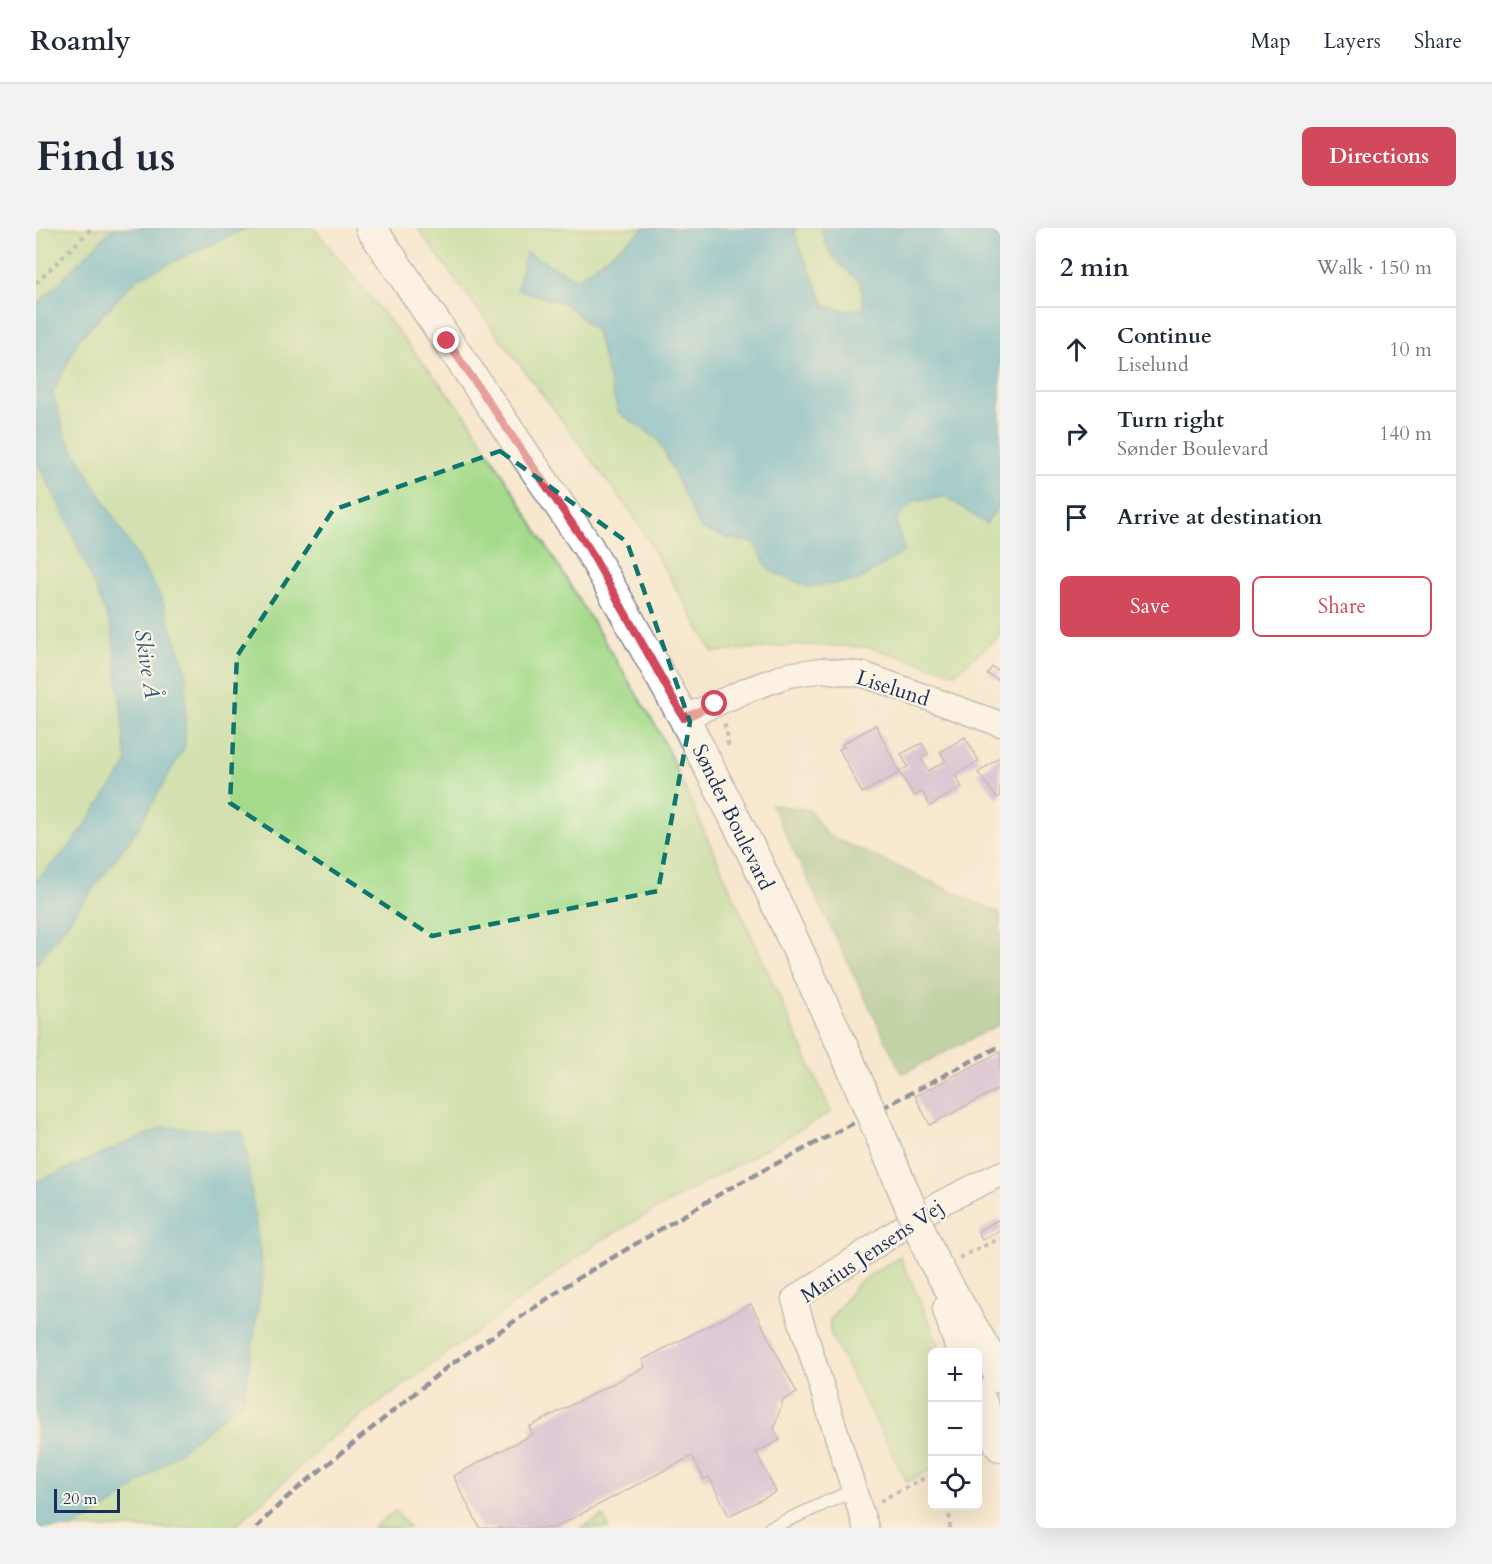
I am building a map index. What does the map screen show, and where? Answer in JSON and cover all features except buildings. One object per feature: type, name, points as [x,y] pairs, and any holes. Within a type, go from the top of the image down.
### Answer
[{"type":"street","name":"Sønder Boulevard","points":[[354,228],[447,341]]},
{"type":"street","name":"Sønder Boulevard","points":[[371,228],[588,547],[684,718],[757,862],[1000,1378]]},
{"type":"street","name":"Liselund","points":[[684,718],[747,690],[788,675],[823,670],[865,675],[1000,724]]},
{"type":"street","name":"Marius Jensens Vej","points":[[861,1509],[794,1299],[939,1204],[1000,1174]]},
{"type":"street","name":"Sønder Boulevard","points":[[943,1260],[961,1348]]},
{"type":"street","points":[[982,1402],[997,1431]]},
{"type":"lane","points":[[770,1528],[861,1509]]},
{"type":"path","points":[[36,283],[92,228]]},
{"type":"path","points":[[943,1260],[1000,1238]]},
{"type":"path","points":[[861,1509],[928,1476]]},
{"type":"path","points":[[949,1510],[950,1528]]},
{"type":"highlighted area","points":[[500,451],[627,542],[690,722],[658,891],[432,936],[230,803],[237,656],[333,510]]},
{"type":"green space","points":[[36,228],[314,228],[470,421],[658,729],[831,1112],[601,1240],[330,1439],[233,1528],[73,1528],[114,1504],[36,1182]]},
{"type":"green space","points":[[417,228],[645,228],[577,280],[518,289],[566,304],[596,331],[618,412],[658,439],[701,529],[731,539],[754,543],[770,571],[896,520],[915,500],[947,497],[986,524],[998,507],[1000,485],[1000,635],[955,673],[868,647],[798,645],[713,652],[634,516]]},
{"type":"green space","points":[[794,228],[821,228],[831,253],[861,283],[864,309],[845,310],[826,307],[798,244]]},
{"type":"green space","points":[[771,804],[810,810],[827,835],[1000,913],[1000,1024],[902,1074]]},
{"type":"green space","points":[[900,1256],[939,1345],[928,1348],[928,1471],[907,1482],[831,1335],[829,1321],[858,1283]]},
{"type":"green space","points":[[395,1511],[410,1528],[373,1528]]},
{"type":"green space","points":[[603,1516],[609,1528],[580,1528]]},
{"type":"water","name":"Skive Å","points":[[113,228],[246,228],[138,278],[79,339],[53,393],[65,435],[162,599],[186,670],[185,746],[137,830],[36,965],[36,881],[72,844],[127,764],[112,629],[67,520],[36,460],[36,306]]},
{"type":"water","points":[[645,228],[794,228],[798,244],[826,307],[845,310],[864,309],[861,283],[831,253],[821,228],[1000,228],[1000,485],[998,507],[986,524],[947,497],[915,500],[896,520],[904,552],[857,581],[808,587],[770,571],[754,543],[731,539],[701,529],[658,439],[618,412],[596,331],[566,304],[517,289],[526,252],[577,279]]},
{"type":"water","points":[[164,1127],[243,1132],[263,1275],[244,1400],[114,1504],[73,1528],[36,1528],[36,1182]]},
{"type":"railway","points":[[256,1528],[285,1499],[447,1367],[578,1278],[730,1188],[1000,1046]]},
{"type":"route","points":[[447,341],[588,547],[684,718],[715,704]]}]
